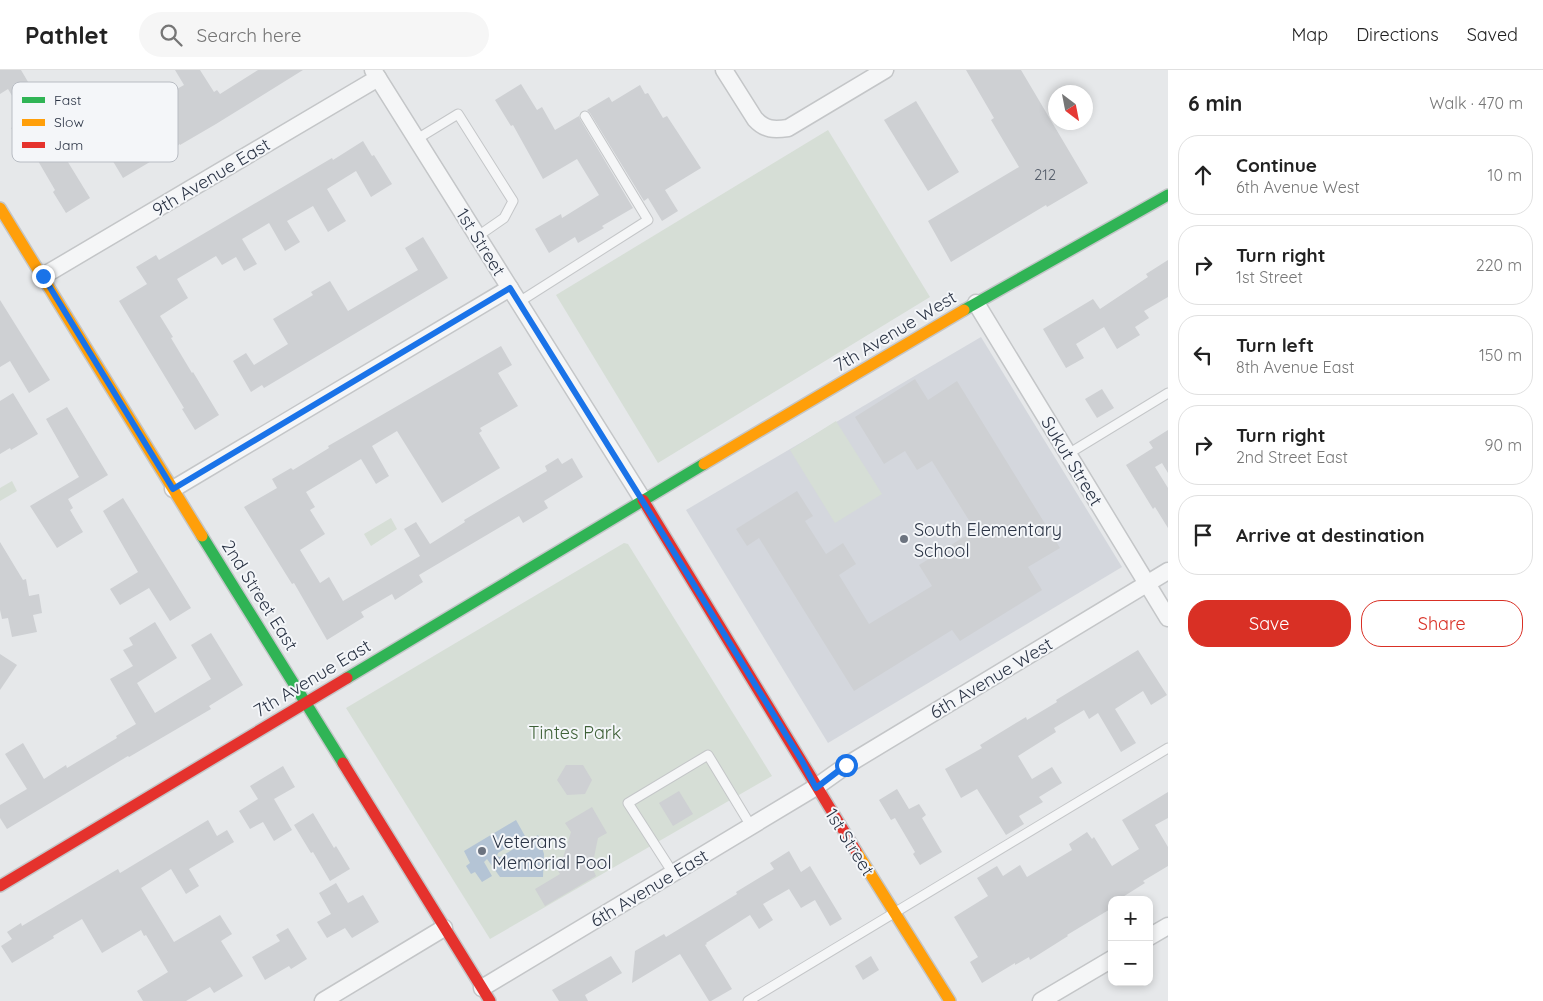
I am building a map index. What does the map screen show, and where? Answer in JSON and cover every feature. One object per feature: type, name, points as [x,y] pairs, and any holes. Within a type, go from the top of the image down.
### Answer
[{"type":"street","points":[[724,70],[755,119],[760,125],[773,130],[788,128],[885,70]]},
{"type":"street","name":"1st Street","points":[[376,74],[642,500],[802,761],[816,788],[950,1001]]},
{"type":"street","name":"9th Avenue East","points":[[43,276],[376,74]]},
{"type":"street","name":"7th Avenue West","points":[[642,500],[976,303],[1168,195]]},
{"type":"street","name":"2nd Street East","points":[[0,208],[486,995]]},
{"type":"street","points":[[173,489],[515,295]]},
{"type":"street","name":"Sukut Street","points":[[976,303],[1168,618]]},
{"type":"street","name":"7th Avenue East","points":[[0,886],[642,500]]},
{"type":"street","name":"6th Avenue West","points":[[816,788],[846,765],[1168,571]]},
{"type":"street","name":"6th Avenue East","points":[[486,995],[673,873],[816,788]]},
{"type":"street","points":[[1153,935],[1168,926]]},
{"type":"street","points":[[323,1001],[444,928]]},
{"type":"street","points":[[1041,1001],[1108,961]]},
{"type":"lane","points":[[416,139],[458,114],[513,201],[504,218],[478,236]]},
{"type":"lane","points":[[515,295],[648,220],[585,116]]},
{"type":"lane","points":[[1068,454],[1168,393]]},
{"type":"lane","points":[[748,1001],[1168,748]]},
{"type":"lane","points":[[673,873],[628,803],[708,756],[751,826]]},
{"type":"shaded area","name":"South Elementary School","points":[[981,337],[1122,567],[828,743],[686,510]]},
{"type":"green space","points":[[828,130],[930,297],[658,463],[556,295]]},
{"type":"green space","points":[[836,421],[882,494],[835,523],[790,450]]},
{"type":"green space","points":[[12,481],[17,491],[0,501],[0,488]]},
{"type":"green space","points":[[391,518],[397,529],[371,546],[364,534]]},
{"type":"green space","name":"Tintes Park","points":[[624,543],[628,544],[772,776],[490,939],[346,708]]},
{"type":"water","name":"Veterans Memorial Pool","points":[[516,820],[525,836],[498,853],[497,856],[500,857],[538,835],[544,854],[543,877],[500,877],[487,859],[484,862],[492,876],[482,882],[475,872],[471,874],[466,866],[470,863],[464,851]]},
{"type":"building","points":[[0,70],[21,70],[28,82],[12,82],[12,96],[8,89],[0,94]]},
{"type":"building","points":[[175,70],[200,70],[214,92],[217,90],[220,94],[258,70],[303,70],[178,145],[178,88],[184,85]]},
{"type":"building","points":[[966,70],[1021,70],[1048,116],[1048,130],[1057,130],[1088,183],[1047,207],[1046,205],[951,262],[928,221],[1019,167],[991,120],[994,118]]},
{"type":"building","points":[[521,84],[537,110],[542,107],[555,130],[579,116],[633,208],[578,243],[575,237],[549,253],[535,229],[561,214],[562,218],[599,195],[577,159],[543,179],[513,125],[511,126],[495,100]]},
{"type":"building","points":[[640,85],[645,94],[648,93],[663,118],[667,116],[701,168],[665,190],[678,211],[662,221],[648,198],[644,201],[587,110],[609,97],[612,102]]},
{"type":"building","points":[[916,101],[959,172],[928,191],[884,120]]},
{"type":"building","points":[[363,141],[392,184],[371,197],[356,171],[327,189],[346,221],[328,232],[313,206],[287,221],[300,242],[285,251],[269,223],[242,239],[257,264],[244,271],[236,257],[222,265],[216,256],[177,279],[188,298],[160,316],[173,337],[171,338],[219,415],[195,430],[182,409],[184,408],[119,301],[147,284],[136,267],[156,255],[159,260]]},
{"type":"building","points":[[39,162],[68,162],[90,198],[66,213],[53,192],[55,190]]},
{"type":"building","points":[[113,162],[150,162],[123,178]]},
{"type":"building","points":[[423,237],[448,278],[264,388],[262,385],[251,392],[233,361],[246,353],[254,365],[288,344],[273,319],[313,295],[311,292],[330,281],[348,311],[418,270],[405,248]]},
{"type":"building","points":[[1168,260],[1168,297],[1144,311],[1149,318],[1135,327],[1140,335],[1117,349],[1104,327],[1076,344],[1084,358],[1066,368],[1043,329],[1093,299],[1100,309],[1148,277],[1146,274]]},
{"type":"building","points":[[0,300],[50,380],[29,393],[10,361],[0,367]]},
{"type":"building","points":[[501,346],[512,365],[498,373],[518,406],[480,428],[482,431],[479,433],[500,468],[442,503],[397,431],[372,446],[389,476],[376,484],[361,459],[306,492],[315,507],[310,510],[325,534],[300,550],[320,583],[329,577],[343,601],[420,556],[404,529],[416,522],[430,544],[465,522],[464,520],[547,471],[545,466],[558,458],[562,464],[572,458],[583,477],[544,501],[548,508],[523,523],[519,516],[419,575],[423,582],[395,600],[392,594],[361,612],[364,617],[327,640],[294,583],[292,584],[244,507],[277,488],[272,479],[291,468],[293,470],[329,448],[328,446]]},
{"type":"building","points":[[915,379],[928,400],[957,381],[1060,548],[1028,567],[1042,590],[960,641],[952,630],[854,691],[759,538],[747,546],[736,529],[797,491],[813,516],[805,521],[826,554],[843,543],[856,564],[839,575],[869,624],[932,586],[919,565],[975,530],[932,461],[917,470],[905,451],[884,464],[855,417]]},
{"type":"building","points":[[1102,389],[1114,408],[1097,418],[1085,399]]},
{"type":"building","points":[[13,393],[38,434],[11,450],[10,448],[0,454],[0,401]]},
{"type":"building","points":[[67,407],[108,475],[68,499],[73,508],[70,510],[83,532],[57,548],[30,506],[79,477],[46,419]]},
{"type":"building","points":[[1168,430],[1168,473],[1162,463],[1155,467],[1168,488],[1168,528],[1155,507],[1153,509],[1126,465],[1153,448],[1149,442]]},
{"type":"building","points":[[123,498],[191,608],[170,621],[149,588],[120,605],[110,589],[138,572],[103,511]]},
{"type":"building","points":[[0,542],[23,580],[26,579],[29,596],[39,594],[42,613],[33,615],[37,632],[12,637],[8,618],[2,619],[0,610]]},
{"type":"building","points":[[155,622],[177,658],[137,683],[155,713],[211,679],[191,645],[211,633],[243,685],[209,706],[211,709],[128,756],[7,829],[0,818],[0,805],[27,789],[5,754],[23,743],[44,779],[66,765],[67,768],[117,738],[116,736],[136,724],[110,679],[133,666],[123,650],[133,645],[129,638]]},
{"type":"building","points":[[1138,650],[1167,695],[1151,705],[1143,691],[1115,709],[1136,743],[1121,752],[1098,713],[1089,719],[1084,710],[1054,728],[1056,732],[1018,756],[1032,779],[1052,767],[1062,783],[1039,797],[1043,802],[1019,816],[1024,824],[1006,835],[977,789],[961,798],[945,769],[982,748],[980,745],[1026,717],[1027,720],[1057,702],[1056,700]]},
{"type":"building","points":[[0,654],[17,665],[0,690]]},
{"type":"building","points":[[566,765],[583,765],[592,780],[585,794],[567,795],[557,780]]},
{"type":"building","points":[[283,766],[295,787],[274,799],[292,830],[274,841],[263,822],[250,829],[239,811],[258,799],[250,786]]},
{"type":"building","points":[[897,789],[909,809],[919,804],[926,815],[922,818],[942,852],[920,865],[913,854],[915,852],[895,818],[891,820],[879,800]]},
{"type":"building","points":[[679,791],[693,814],[673,826],[659,803]]},
{"type":"building","points":[[1168,792],[1168,818],[1155,825],[1168,847],[1168,866],[1143,881],[1145,883],[1124,896],[1108,896],[1108,910],[1030,960],[1029,957],[1015,965],[1015,963],[982,983],[970,962],[978,957],[954,917],[988,896],[977,878],[997,866],[1003,876],[1020,865],[1027,877],[1072,850],[1069,844],[1087,832],[1092,839],[1094,837],[1112,866],[1139,849],[1122,820]]},
{"type":"building","points":[[592,807],[607,833],[598,838],[592,867],[596,876],[545,906],[535,889],[560,874],[555,866],[562,861],[571,832],[565,823]]},
{"type":"building","points":[[313,813],[334,848],[336,846],[350,869],[330,881],[294,825]]},
{"type":"building","points":[[208,820],[217,836],[227,830],[234,842],[189,869],[199,886],[186,894],[171,869],[141,888],[174,942],[220,915],[232,934],[221,941],[243,976],[214,993],[210,987],[186,1001],[143,1001],[137,991],[168,972],[146,935],[144,936],[141,930],[102,953],[82,919],[12,963],[1,946],[12,939],[7,932],[21,923],[22,926],[118,869],[120,873]]},
{"type":"building","points":[[789,851],[801,872],[810,866],[842,919],[830,926],[815,900],[801,908],[789,889],[763,904],[773,920],[759,929],[750,915],[706,943],[705,945],[732,989],[709,1001],[680,954],[632,983],[635,951],[664,934],[666,937],[737,894],[736,892],[774,869],[770,863]]},
{"type":"building","points":[[336,883],[348,903],[363,895],[379,922],[352,938],[345,928],[327,938],[317,922],[331,914],[319,893]]},
{"type":"building","points":[[288,928],[307,959],[291,969],[289,966],[265,980],[252,957],[280,941],[276,935]]},
{"type":"building","points":[[611,956],[622,973],[585,995],[588,1001],[559,1001],[552,990]]},
{"type":"building","points":[[871,956],[879,970],[863,980],[855,966]]},
{"type":"traffic: fast","points":[[964,310],[1168,195]]},
{"type":"traffic: fast","points":[[347,678],[704,464]]},
{"type":"traffic: fast","points":[[202,536],[343,763]]},
{"type":"traffic: slow","points":[[0,208],[202,536]]},
{"type":"traffic: slow","points":[[704,464],[964,310]]},
{"type":"traffic: slow","points":[[856,851],[950,1001]]},
{"type":"traffic: jam","points":[[643,500],[856,851]]},
{"type":"traffic: jam","points":[[0,886],[347,678]]},
{"type":"traffic: jam","points":[[343,763],[490,1001]]},
{"type":"place","name":"South Elementary School","points":[[904,539]]},
{"type":"place","name":"Veterans Memorial Pool","points":[[482,851]]},
{"type":"route","points":[[43,276],[173,489],[510,288],[802,761],[816,788],[846,765]]}]
